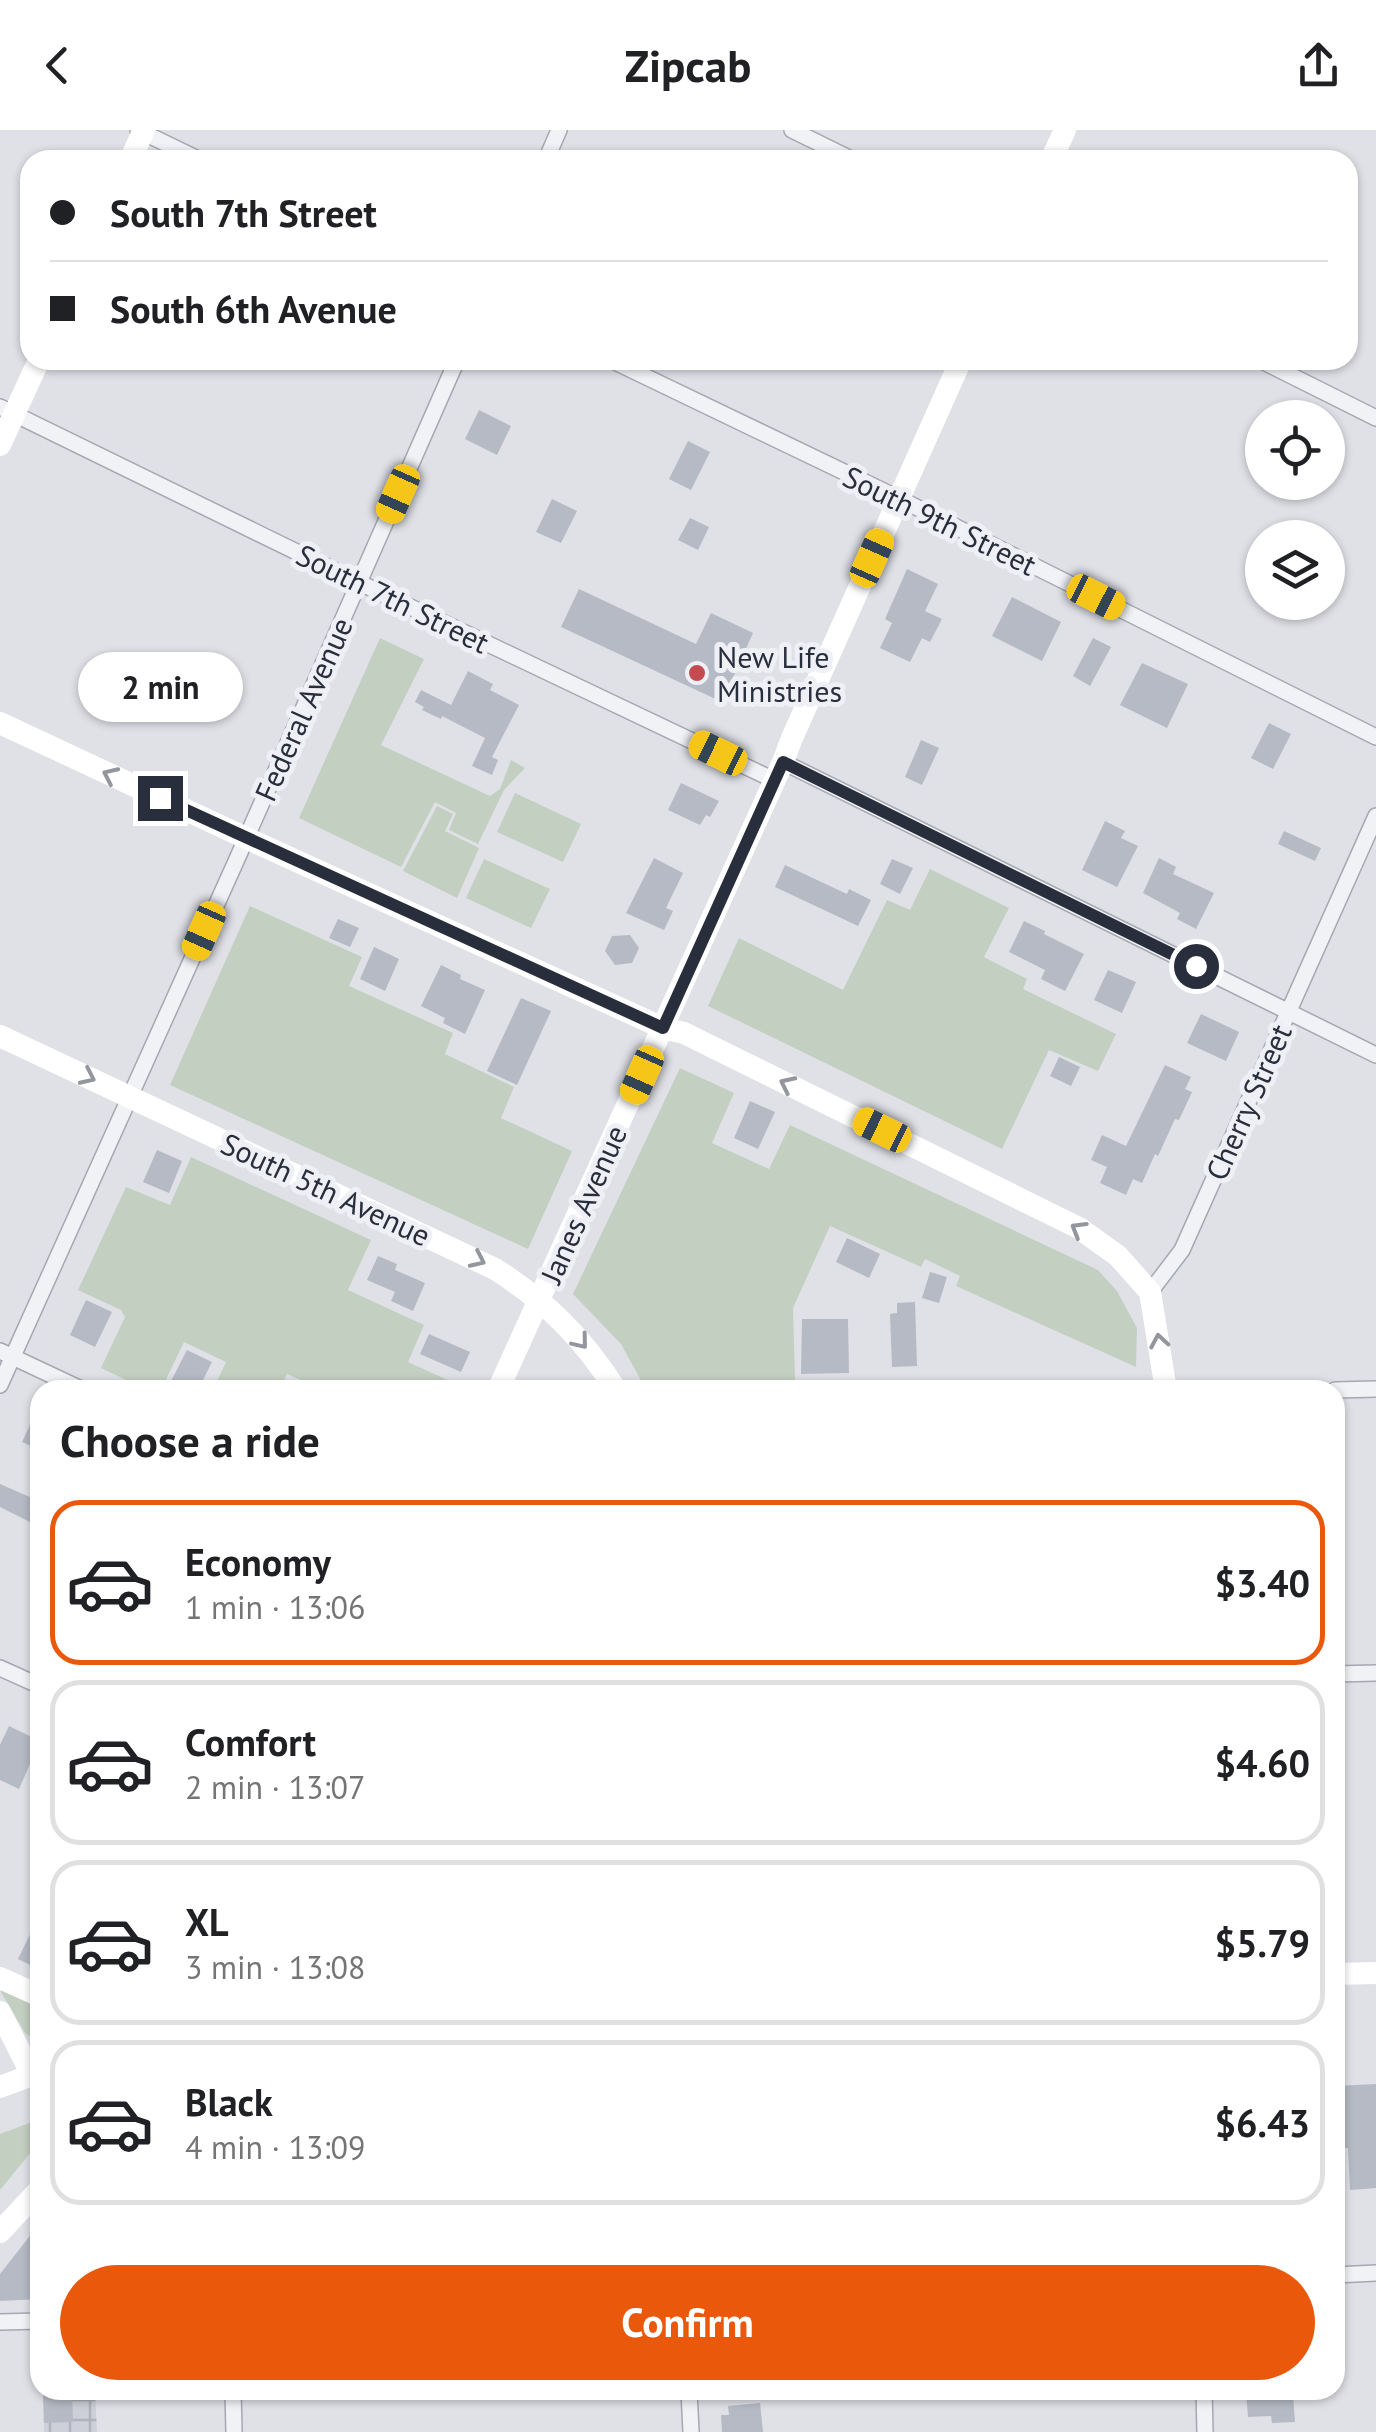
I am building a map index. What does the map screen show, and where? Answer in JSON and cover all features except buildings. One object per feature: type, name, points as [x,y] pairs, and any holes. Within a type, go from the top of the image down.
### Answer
[{"type":"street","points":[[792,130],[833,150]]},
{"type":"street","points":[[142,131],[180,150]]},
{"type":"street","points":[[0,446],[7,410],[33,370]]},
{"type":"street","name":"Federal Avenue","points":[[0,1385],[6,1354],[130,1096],[452,370]]},
{"type":"street","name":"South 9th Street","points":[[631,370],[898,498],[1376,737]]},
{"type":"street","name":"Janes Avenue","points":[[503,1380],[956,370]]},
{"type":"street","points":[[1280,370],[1376,418]]},
{"type":"street","name":"South 7th Street","points":[[7,410],[358,582],[779,771],[1376,1055]]},
{"type":"street","points":[[0,723],[663,1028],[684,1033],[1080,1228],[1118,1256],[1150,1292],[1164,1380]]},
{"type":"street","name":"Cherry Street","points":[[1150,1292],[1182,1250],[1376,816]]},
{"type":"street","name":"South 5th Avenue","points":[[0,1036],[495,1269],[557,1314],[609,1380]]},
{"type":"street","points":[[6,1354],[62,1380]]},
{"type":"street","points":[[1345,1390],[1376,1389]]},
{"type":"street","points":[[0,1668],[30,1682]]},
{"type":"street","points":[[1345,1674],[1376,1673]]},
{"type":"street","points":[[1345,1974],[1376,1973]]},
{"type":"street","points":[[0,1978],[30,1992]]},
{"type":"street","points":[[0,2012],[30,2064]]},
{"type":"street","points":[[0,2087],[30,2076]]},
{"type":"street","points":[[0,2232],[30,2200]]},
{"type":"street","points":[[1345,2275],[1376,2273]]},
{"type":"street","points":[[0,2322],[30,2322]]},
{"type":"street","points":[[233,2400],[234,2432]]},
{"type":"street","points":[[689,2400],[690,2432]]},
{"type":"street","points":[[1204,2400],[1205,2432]]},
{"type":"shaded area","points":[[43,2400],[95,2400],[97,2432],[44,2432]]},
{"type":"green space","points":[[380,638],[424,659],[381,745],[490,796],[500,789],[511,760],[525,768],[504,790],[478,844],[449,830],[456,813],[435,802],[401,867],[299,818]]},
{"type":"green space","points":[[515,793],[581,824],[563,862],[497,832]]},
{"type":"green space","points":[[437,806],[453,814],[445,831],[479,848],[457,898],[403,871]]},
{"type":"green space","points":[[484,859],[550,889],[531,928],[466,898]]},
{"type":"green space","points":[[930,869],[1009,908],[984,957],[1027,979],[1023,989],[1116,1034],[1098,1071],[1049,1050],[1002,1149],[708,1006],[739,938],[843,990],[887,900],[910,910]]},
{"type":"green space","points":[[250,906],[362,957],[349,986],[453,1033],[445,1054],[514,1087],[501,1118],[572,1151],[528,1249],[170,1085]]},
{"type":"green space","points":[[680,1068],[734,1093],[712,1143],[769,1169],[790,1125],[1098,1270],[1117,1291],[1137,1328],[1136,1367],[956,1286],[960,1276],[925,1259],[921,1267],[830,1226],[793,1308],[795,1380],[641,1380],[621,1344],[573,1294]]},
{"type":"green space","points":[[191,1157],[371,1240],[348,1290],[424,1325],[408,1362],[447,1380],[300,1380],[287,1374],[284,1380],[218,1380],[226,1362],[184,1342],[166,1380],[126,1380],[101,1368],[125,1317],[121,1310],[78,1290],[126,1187],[170,1205]]},
{"type":"green space","points":[[1,1992],[30,2000],[30,2036],[25,2033]]},
{"type":"green space","points":[[30,2123],[30,2153],[0,2190],[0,2134]]},
{"type":"place","name":"New Life Ministries","points":[[697,673]]},
{"type":"route","points":[[160,798],[663,1028],[783,762],[1196,966]]}]
